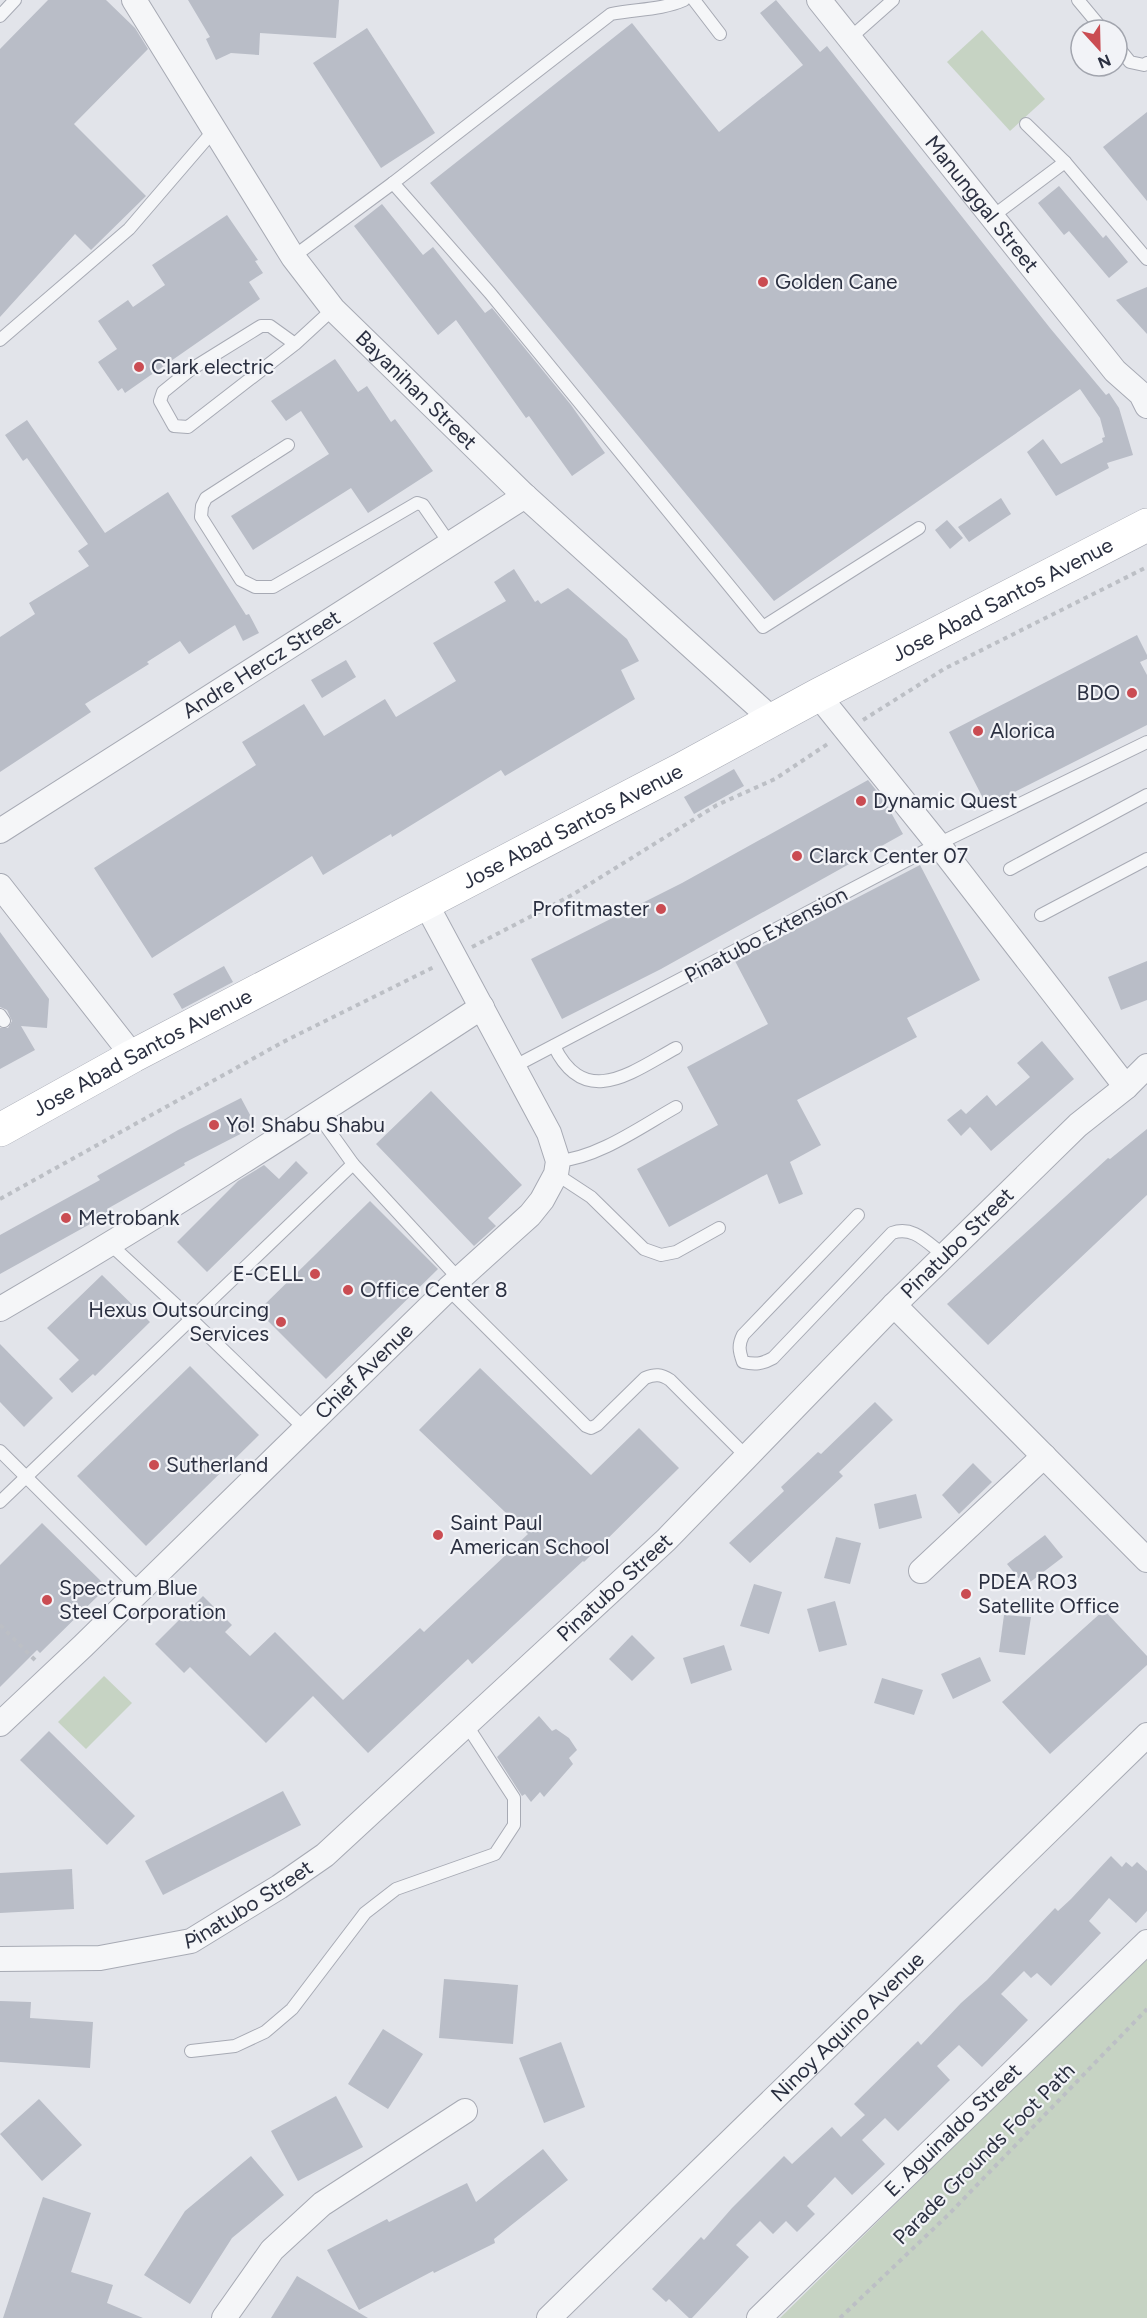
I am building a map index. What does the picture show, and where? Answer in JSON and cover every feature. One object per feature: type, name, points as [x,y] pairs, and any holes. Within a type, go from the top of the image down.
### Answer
[{"type":"main road","name":"Jose Abad Santos Avenue","points":[[0,1130],[133,1056],[1147,525]]},
{"type":"street","name":"Bayanihan Street","points":[[134,0],[293,257],[333,309],[525,496],[773,720]]},
{"type":"street","name":"Manunggal Street","points":[[819,0],[1115,371],[1141,394],[1147,406]]},
{"type":"street","name":"Andre Hercz Street","points":[[0,831],[525,496]]},
{"type":"street","points":[[818,696],[938,844],[1126,1087]]},
{"type":"street","points":[[0,886],[133,1056]]},
{"type":"street","points":[[426,904],[549,1133],[557,1168]]},
{"type":"street","points":[[0,1309],[111,1245],[318,1115],[482,1007]]},
{"type":"street","name":"Pinatubo Street","points":[[0,1959],[100,1958],[191,1941],[279,1887],[325,1855],[666,1540],[894,1305],[1078,1125],[1126,1087],[1147,1066]]},
{"type":"street","name":"Chief Avenue","points":[[0,1724],[52,1677],[453,1284],[530,1215],[542,1200],[557,1168]]},
{"type":"street","points":[[894,1305],[1147,1560]]},
{"type":"street","points":[[921,1571],[1044,1456]]},
{"type":"street","name":"Ninoy Aquino Avenue","points":[[549,2318],[1147,1735]]},
{"type":"street","name":"E. Aguinaldo Street","points":[[759,2318],[1147,1942]]},
{"type":"street","points":[[224,2318],[272,2250],[322,2204],[465,2111]]},
{"type":"lane","points":[[0,16],[15,0]]},
{"type":"lane","points":[[293,257],[393,183],[611,14],[669,6],[684,0]]},
{"type":"lane","points":[[694,0],[720,34]]},
{"type":"lane","points":[[849,39],[893,0]]},
{"type":"lane","points":[[1078,0],[1093,18]]},
{"type":"lane","points":[[1129,60],[1131,62],[1147,63]]},
{"type":"lane","points":[[1026,124],[1065,162],[1147,260]]},
{"type":"lane","points":[[0,340],[129,229],[215,129]]},
{"type":"lane","points":[[993,216],[1065,162]]},
{"type":"lane","points":[[393,183],[498,302],[763,627],[919,528]]},
{"type":"lane","points":[[295,344],[270,326],[261,326],[190,370],[163,392],[160,401],[174,426],[188,427],[295,344],[333,309]]},
{"type":"lane","points":[[288,445],[206,498],[202,506],[201,517],[241,580],[255,587],[273,587],[417,503],[423,505],[450,544]]},
{"type":"lane","name":"Pinatubo Extension","points":[[515,1066],[938,844],[1147,742]]},
{"type":"lane","points":[[1010,869],[1147,795]]},
{"type":"lane","points":[[1041,915],[1147,858]]},
{"type":"lane","points":[[554,1046],[562,1062],[572,1071],[592,1082],[627,1075],[676,1048]]},
{"type":"lane","points":[[676,1107],[598,1150],[557,1168],[591,1197],[644,1249],[661,1256],[676,1252],[719,1228]]},
{"type":"lane","points":[[318,1115],[353,1164],[453,1284],[586,1426],[591,1428],[597,1425],[645,1378],[653,1374],[662,1375],[670,1380],[747,1457]]},
{"type":"lane","points":[[0,1502],[353,1164]]},
{"type":"lane","points":[[858,1215],[743,1335],[739,1344],[739,1352],[744,1362],[763,1364],[773,1358],[892,1233],[910,1230],[945,1256]]},
{"type":"lane","points":[[111,1245],[304,1428]]},
{"type":"lane","points":[[0,1451],[140,1590]]},
{"type":"lane","points":[[191,2051],[234,2046],[265,2032],[292,2009],[365,1913],[396,1889],[495,1854],[514,1825],[514,1798],[466,1724]]},
{"type":"path","points":[[0,1199],[283,1042],[572,895],[717,805],[775,779],[944,669],[1147,567]]},
{"type":"path","points":[[0,1625],[52,1677]]},
{"type":"path","name":"Parade Grounds Foot Path","points":[[840,2318],[949,2214],[1147,2009]]},
{"type":"green space","points":[[982,30],[1045,99],[1010,131],[947,62]]},
{"type":"green space","points":[[104,1676],[132,1703],[86,1749],[58,1722]]},
{"type":"green space","points":[[1147,1956],[1147,2318],[780,2318],[781,2317]]},
{"type":"building","points":[[48,0],[106,0],[135,28],[148,49],[74,124],[146,196],[91,250],[75,234],[0,317],[0,49]]},
{"type":"building","points":[[188,0],[339,0],[336,38],[260,33],[259,55],[231,53],[216,60],[206,39],[210,37]]},
{"type":"building","name":"Golden Cane","points":[[776,0],[820,52],[827,46],[1050,328],[1106,395],[1109,393],[1119,408],[1133,455],[1107,463],[1109,468],[1056,496],[1027,452],[1043,439],[1061,464],[1103,442],[1102,438],[1105,437],[1100,418],[1080,389],[774,601],[430,183],[632,23],[719,132],[803,65],[760,13]]},
{"type":"building","points":[[367,28],[435,133],[381,168],[313,63]]},
{"type":"building","points":[[1147,112],[1147,201],[1103,147]]},
{"type":"building","points":[[1059,186],[1103,238],[1106,235],[1128,262],[1109,278],[1069,231],[1064,235],[1038,203]]},
{"type":"building","points":[[382,204],[423,255],[433,247],[485,313],[492,308],[571,405],[605,453],[572,476],[529,416],[526,418],[456,320],[438,335],[354,226]]},
{"type":"building","points":[[227,215],[258,260],[255,261],[263,273],[249,282],[260,299],[125,393],[122,388],[118,391],[98,362],[117,349],[98,321],[128,300],[133,307],[165,285],[152,265]]},
{"type":"building","points":[[1147,287],[1147,334],[1116,300]]},
{"type":"building","points":[[335,359],[358,392],[367,386],[391,422],[395,419],[433,471],[368,513],[351,488],[253,550],[231,516],[329,454],[301,411],[286,421],[271,401]]},
{"type":"building","points":[[27,420],[105,533],[168,492],[246,615],[249,614],[259,633],[243,641],[235,625],[189,654],[180,641],[147,662],[149,664],[85,704],[91,712],[0,772],[0,637],[35,614],[29,603],[89,566],[78,551],[88,544],[27,458],[23,461],[5,435]]},
{"type":"building","points":[[1001,498],[1011,514],[969,542],[958,527]]},
{"type":"building","points":[[947,520],[963,538],[950,549],[935,530]]},
{"type":"building","points":[[514,569],[535,602],[538,600],[541,604],[568,588],[627,639],[639,661],[621,670],[635,699],[505,776],[501,770],[392,837],[391,834],[323,875],[312,856],[152,958],[94,868],[256,765],[242,742],[304,704],[324,736],[385,699],[396,717],[456,681],[433,643],[506,601],[494,582]]},
{"type":"building","points":[[1137,635],[1147,655],[1147,659],[1140,662],[1147,675],[1147,725],[987,806],[949,732]]},
{"type":"building","points":[[346,660],[356,677],[322,698],[311,680]]},
{"type":"building","points":[[734,769],[744,786],[694,814],[684,797]]},
{"type":"building","points":[[868,780],[884,800],[903,834],[661,969],[562,1019],[531,959],[682,883]]},
{"type":"building","points":[[920,865],[980,980],[907,1018],[917,1037],[797,1100],[821,1145],[790,1162],[803,1194],[779,1204],[767,1174],[669,1227],[637,1169],[718,1125],[687,1067],[768,1024],[735,961]]},
{"type":"building","points":[[0,932],[49,999],[47,1028],[21,1026],[35,1050],[0,1069],[0,1028],[8,1028],[12,1021],[7,1010],[0,1007]]},
{"type":"building","points":[[1147,961],[1147,1000],[1121,1010],[1108,977]]},
{"type":"building","points":[[224,966],[233,982],[182,1009],[173,994]]},
{"type":"building","points":[[1042,1041],[1074,1079],[991,1151],[970,1127],[961,1136],[947,1120],[961,1109],[966,1114],[987,1095],[996,1106],[1030,1077],[1017,1063]]},
{"type":"building","points":[[431,1091],[522,1185],[488,1218],[496,1226],[474,1246],[376,1144]]},
{"type":"building","points":[[241,1098],[256,1126],[184,1163],[185,1165],[107,1209],[110,1213],[0,1274],[0,1235],[100,1180],[97,1176],[178,1130]]},
{"type":"building","points":[[1147,1129],[1147,1195],[988,1345],[947,1304],[1108,1158],[1110,1159]]},
{"type":"building","points":[[296,1161],[308,1173],[207,1272],[177,1242],[238,1181],[264,1165],[279,1179]]},
{"type":"building","name":"Office Center 8","points":[[370,1201],[438,1269],[326,1379],[258,1311]]},
{"type":"building","points":[[102,1275],[150,1322],[95,1376],[93,1374],[72,1393],[59,1379],[79,1360],[47,1328]]},
{"type":"building","points":[[0,1344],[53,1398],[24,1427],[0,1402]]},
{"type":"building","points":[[190,1366],[259,1435],[146,1546],[77,1476]]},
{"type":"building","points":[[480,1368],[591,1475],[639,1428],[679,1468],[584,1562],[472,1664],[468,1659],[368,1753],[313,1696],[266,1743],[190,1667],[184,1673],[155,1644],[203,1596],[232,1625],[225,1632],[250,1656],[275,1632],[343,1700],[420,1628],[424,1632],[528,1534],[419,1430]]},
{"type":"building","points":[[875,1402],[893,1420],[839,1472],[843,1476],[750,1563],[729,1543],[784,1491],[781,1487],[818,1452],[821,1454]]},
{"type":"building","points":[[973,1463],[992,1482],[959,1514],[942,1495]]},
{"type":"building","points":[[916,1494],[922,1518],[879,1529],[874,1504]]},
{"type":"building","name":"Spectrum Blue Steel Corporation","points":[[42,1523],[107,1587],[40,1653],[37,1650],[0,1687],[0,1565]]},
{"type":"building","points":[[1045,1535],[1063,1557],[1025,1586],[1007,1564]]},
{"type":"building","points":[[836,1537],[861,1543],[850,1584],[824,1578]]},
{"type":"building","points":[[754,1584],[782,1592],[769,1634],[740,1626]]},
{"type":"building","points":[[835,1601],[847,1645],[819,1652],[807,1609]]},
{"type":"building","points":[[1104,1610],[1147,1656],[1147,1665],[1050,1754],[1002,1702]]},
{"type":"building","points":[[1004,1615],[1031,1617],[1025,1655],[999,1652]]},
{"type":"building","points":[[632,1635],[655,1658],[632,1681],[609,1659]]},
{"type":"building","points":[[724,1645],[732,1670],[691,1684],[683,1658]]},
{"type":"building","points":[[980,1657],[991,1681],[953,1699],[941,1674]]},
{"type":"building","points":[[882,1678],[923,1690],[914,1715],[874,1703]]},
{"type":"building","points":[[539,1716],[552,1731],[556,1729],[569,1738],[577,1750],[569,1758],[573,1764],[544,1797],[540,1792],[531,1802],[525,1794],[522,1796],[497,1757]]},
{"type":"building","points":[[49,1731],[135,1816],[107,1845],[20,1760]]},
{"type":"building","points":[[283,1791],[301,1825],[163,1895],[145,1861]]},
{"type":"building","points":[[1111,1856],[1122,1867],[1126,1862],[1132,1867],[1137,1862],[1147,1871],[1147,1911],[1136,1923],[1109,1898],[1089,1921],[1101,1933],[1051,1986],[1037,1973],[1031,1978],[1024,1971],[1001,1994],[1028,2020],[982,2067],[959,2045],[937,2066],[950,2080],[898,2131],[885,2118],[862,2140],[885,2164],[852,2195],[835,2177],[807,2206],[815,2214],[797,2232],[786,2221],[773,2234],[760,2221],[736,2245],[749,2257],[692,2318],[689,2318],[669,2299],[666,2302],[652,2289],[701,2237],[704,2240],[784,2156],[792,2164],[832,2127],[841,2137],[865,2115],[854,2104],[918,2041],[921,2045],[1055,1908],[1058,1911],[1071,1899]]},
{"type":"building","points":[[72,1869],[74,1909],[0,1913],[0,1873]]},
{"type":"building","points":[[444,1979],[518,1985],[513,2044],[439,2038]]},
{"type":"building","points":[[0,2001],[31,2002],[30,2018],[93,2022],[90,2068],[0,2062]]},
{"type":"building","points":[[383,2029],[423,2054],[388,2109],[348,2084]]},
{"type":"building","points":[[561,2042],[585,2107],[544,2123],[519,2058]]},
{"type":"building","points":[[336,2096],[363,2147],[298,2181],[271,2131]]},
{"type":"building","points":[[39,2099],[82,2145],[42,2181],[0,2134]]},
{"type":"building","points":[[543,2149],[568,2180],[494,2239],[495,2243],[434,2273],[433,2271],[359,2310],[327,2250],[387,2219],[389,2222],[467,2183],[476,2202]]},
{"type":"building","points":[[251,2156],[284,2195],[232,2238],[190,2304],[144,2275],[185,2211]]},
{"type":"building","points":[[43,2197],[91,2213],[71,2272],[113,2285],[107,2303],[143,2318],[3,2318]]},
{"type":"building","points":[[297,2276],[368,2318],[271,2318]]},
{"type":"place","name":"Golden Cane","points":[[763,282]]},
{"type":"place","name":"Clark electric","points":[[139,367]]},
{"type":"place","name":"BDO","points":[[1132,693]]},
{"type":"place","name":"Alorica","points":[[978,731]]},
{"type":"place","name":"Dynamic Quest","points":[[861,801]]},
{"type":"place","name":"Clarck Center 07","points":[[797,856]]},
{"type":"place","name":"Profitmaster","points":[[661,909]]},
{"type":"place","name":"Yo! Shabu Shabu","points":[[214,1125]]},
{"type":"place","name":"Metrobank","points":[[66,1218]]},
{"type":"place","name":"E-CELL","points":[[315,1274]]},
{"type":"place","name":"Office Center 8","points":[[348,1290]]},
{"type":"place","name":"Hexus Outsourcing Services","points":[[281,1322]]},
{"type":"place","name":"Sutherland","points":[[154,1465]]},
{"type":"place","name":"Saint Paul American School","points":[[438,1535]]},
{"type":"place","name":"PDEA RO3 Satellite Office","points":[[966,1594]]},
{"type":"place","name":"Spectrum Blue Steel Corporation","points":[[47,1600]]}]
